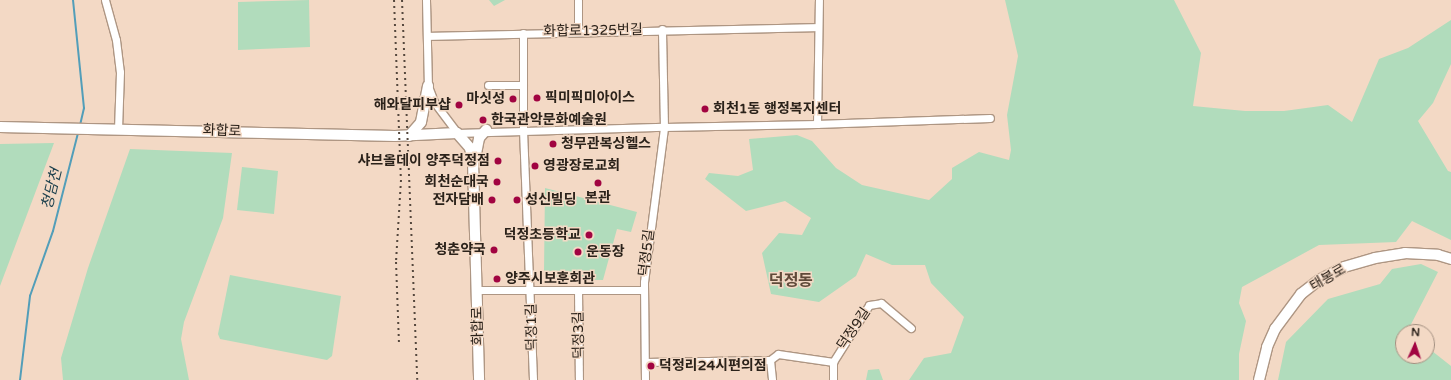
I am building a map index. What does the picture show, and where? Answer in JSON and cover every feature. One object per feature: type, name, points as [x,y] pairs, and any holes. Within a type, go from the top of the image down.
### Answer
[{"type":"main road","points":[[414,136],[422,122],[428,86]]},
{"type":"main road","name":"화합로","points":[[0,127],[118,128],[395,136],[457,133],[470,148],[474,167],[479,380]]},
{"type":"main road","points":[[474,167],[482,131]]},
{"type":"main road","name":"태봉로","points":[[1259,380],[1267,347],[1275,329],[1300,294],[1319,280],[1344,267],[1375,258],[1405,253],[1438,255],[1451,259]]},
{"type":"street","points":[[105,0],[116,40],[120,72],[118,128]]},
{"type":"street","points":[[426,0],[428,86],[434,102],[457,133]]},
{"type":"street","points":[[578,0],[578,31]]},
{"type":"street","points":[[816,124],[819,120],[819,0]]},
{"type":"street","name":"화합로1325번길","points":[[428,36],[662,29],[818,27]]},
{"type":"street","name":"덕정5길","points":[[645,380],[643,290],[664,127],[662,29]]},
{"type":"street","name":"화합로1325번길","points":[[523,33],[523,130]]},
{"type":"street","points":[[488,86],[523,85]]},
{"type":"street","name":"화합로","points":[[457,133],[482,131],[816,124],[990,118]]},
{"type":"street","name":"덕정1길","points":[[523,130],[531,290],[533,380]]},
{"type":"street","points":[[478,290],[643,290]]},
{"type":"street","name":"덕정3길","points":[[578,290],[579,380]]},
{"type":"street","name":"덕정9길","points":[[832,380],[833,362],[864,309],[872,303],[883,304],[911,328]]},
{"type":"street","points":[[645,362],[770,360],[778,354],[833,362]]},
{"type":"street","points":[[770,360],[772,380]]},
{"type":"green space","points":[[309,0],[310,47],[238,50],[238,2]]},
{"type":"green space","points":[[489,0],[505,0],[494,6]]},
{"type":"green space","points":[[1005,0],[1174,0],[1201,53],[1193,106],[1245,111],[1284,111],[1328,105],[1352,122],[1379,59],[1408,48],[1451,20],[1451,64],[1433,103],[1418,121],[1448,171],[1451,172],[1451,240],[1412,221],[1396,242],[1319,245],[1242,287],[1239,303],[1246,321],[1239,354],[1239,380],[909,380],[924,358],[951,353],[964,317],[931,283],[925,265],[892,265],[866,254],[856,276],[819,302],[771,294],[762,253],[779,233],[802,235],[811,218],[785,201],[746,211],[705,179],[709,173],[738,176],[753,170],[749,139],[797,135],[812,141],[836,168],[862,185],[929,200],[952,179],[952,168],[979,152],[1009,160],[1011,150],[1007,115],[1018,56]]},
{"type":"green space","points":[[54,143],[0,286],[0,144]]},
{"type":"green space","points":[[130,149],[232,153],[223,218],[184,322],[181,339],[189,380],[63,380],[61,358],[88,268]]},
{"type":"green space","points":[[242,167],[278,171],[274,214],[237,210]]},
{"type":"green space","name":"운동장","points":[[545,188],[637,212],[631,232],[617,229],[603,280],[552,279],[552,271],[544,271]]},
{"type":"green space","points":[[1421,264],[1438,272],[1411,324],[1395,324],[1395,364],[1435,364],[1435,353],[1451,366],[1451,380],[1278,380],[1286,342],[1328,299],[1380,284],[1392,269]]},
{"type":"green space","points":[[230,275],[341,296],[332,356],[327,360],[220,339],[218,334]]},
{"type":"green space","points":[[879,369],[883,380],[866,380],[868,370]]},
{"type":"waterway","name":"청담천","points":[[73,0],[84,108],[80,125]]},
{"type":"waterway","name":"청담천","points":[[20,380],[30,296],[53,231],[78,133]]},
{"type":"railway","points":[[394,0],[401,180],[396,262],[399,345]]},
{"type":"railway","points":[[402,0],[417,380]]},
{"type":"place","name":"픽미픽미아이스","points":[[537,98]]},
{"type":"place","name":"마싯성","points":[[513,99]]},
{"type":"place","name":"해와달피부샵","points":[[459,105]]},
{"type":"place","name":"회천1동 행정복지센터","points":[[705,109]]},
{"type":"place","name":"한국관악문화예술원","points":[[483,120]]},
{"type":"place","name":"청무관복싱헬스","points":[[553,144]]},
{"type":"place","name":"샤브올데이 양주덕정점","points":[[498,161]]},
{"type":"place","name":"영광장로교회","points":[[535,166]]},
{"type":"place","name":"회천순대국","points":[[497,182]]},
{"type":"place","name":"본관","points":[[598,183]]},
{"type":"place","name":"전자담배","points":[[492,200]]},
{"type":"place","name":"성신빌딩","points":[[517,200]]},
{"type":"place","name":"덕정초등학교","points":[[589,235]]},
{"type":"place","name":"청춘약국","points":[[494,250]]},
{"type":"place","name":"운동장","points":[[578,252]]},
{"type":"place","name":"양주시보훈회관","points":[[497,279]]},
{"type":"place","name":"덕정리24시편의점","points":[[651,366]]},
{"type":"district","name":"덕정동","points":[[791,281]]}]
